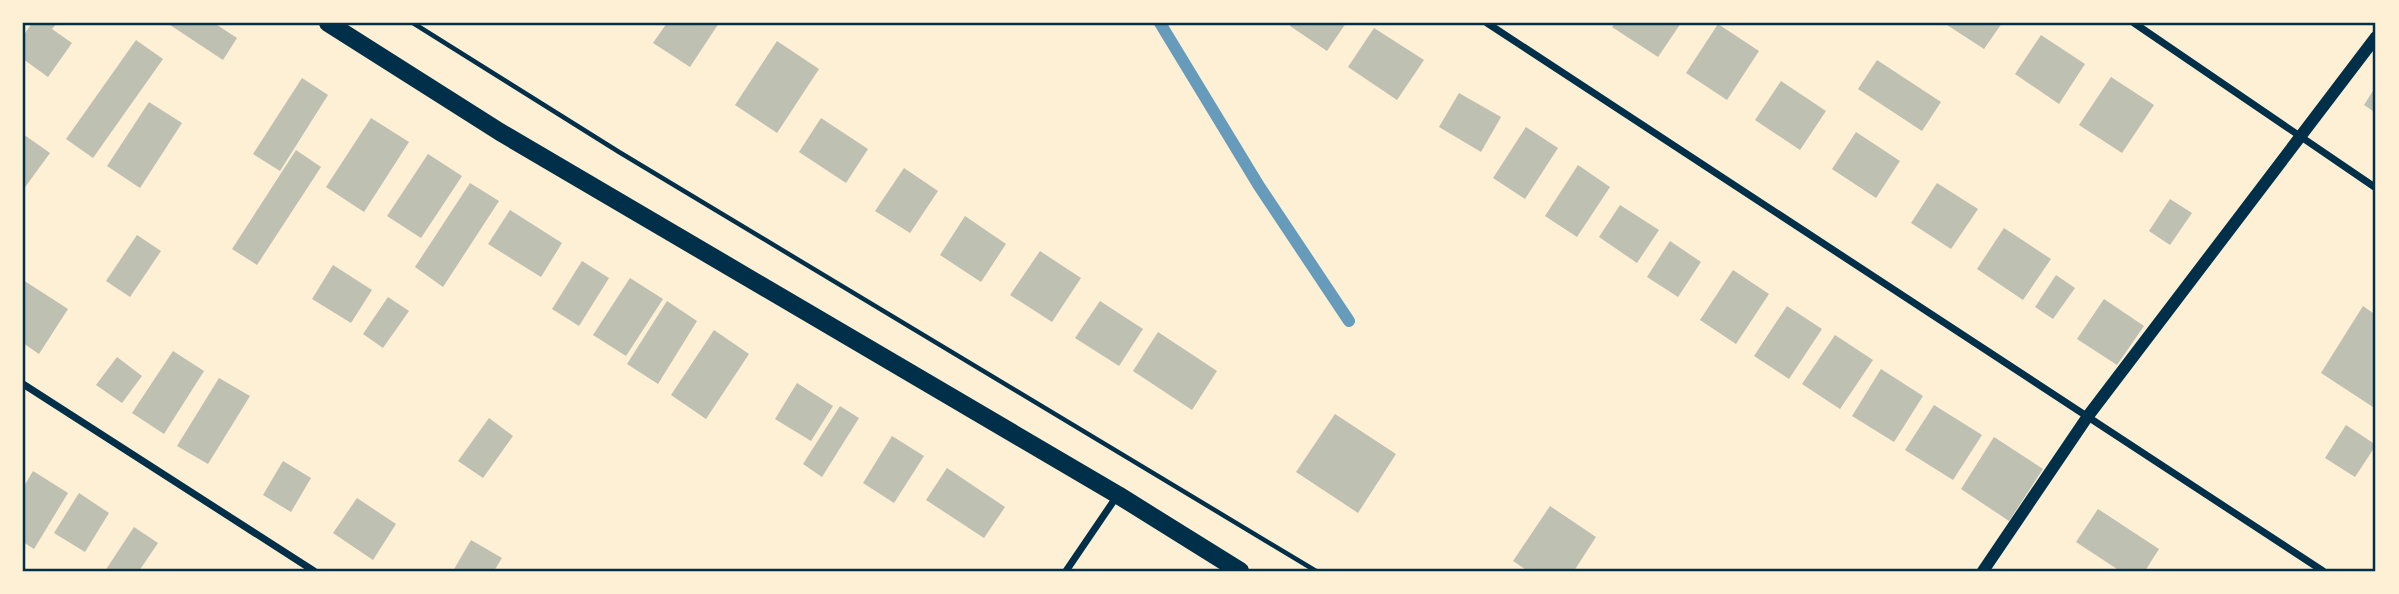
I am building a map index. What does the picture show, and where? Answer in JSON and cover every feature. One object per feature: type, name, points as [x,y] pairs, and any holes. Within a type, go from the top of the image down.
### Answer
[{"type":"main road","points":[[328,23],[500,132],[1118,495],[1240,571]]},
{"type":"street","points":[[1487,23],[2323,571]]},
{"type":"street","points":[[2134,23],[2376,188]]},
{"type":"street","points":[[1983,571],[2088,416],[2376,37]]},
{"type":"street","points":[[23,384],[314,571]]},
{"type":"street","points":[[1066,571],[1118,495]]},
{"type":"path","points":[[414,23],[620,152],[1316,571]]},
{"type":"building","points":[[32,23],[57,23],[52,29],[72,43],[48,77],[23,59],[23,36]]},
{"type":"building","points":[[167,23],[214,23],[237,38],[223,60]]},
{"type":"building","points":[[667,23],[719,23],[690,67],[653,43]]},
{"type":"building","points":[[1292,23],[1346,23],[1327,51],[1290,26]]},
{"type":"building","points":[[1615,23],[1681,23],[1658,57],[1612,27]]},
{"type":"building","points":[[1944,23],[2002,23],[1984,49]]},
{"type":"building","points":[[1718,24],[1759,51],[1727,100],[1686,73]]},
{"type":"building","points":[[1374,28],[1424,60],[1397,100],[1348,67]]},
{"type":"building","points":[[2041,35],[2085,64],[2059,104],[2015,74]]},
{"type":"building","points":[[136,40],[163,59],[93,158],[66,139]]},
{"type":"building","points":[[777,41],[819,69],[777,133],[735,105]]},
{"type":"building","points":[[1877,60],[1941,102],[1922,131],[1858,89]]},
{"type":"building","points":[[2111,77],[2154,105],[2122,153],[2079,125]]},
{"type":"building","points":[[302,78],[328,95],[280,171],[253,154]]},
{"type":"building","points":[[1781,81],[1826,111],[1800,150],[1755,120]]},
{"type":"building","points":[[2376,86],[2376,113],[2364,105]]},
{"type":"building","points":[[1459,93],[1501,117],[1481,152],[1439,127]]},
{"type":"building","points":[[149,102],[182,123],[140,188],[107,166]]},
{"type":"building","points":[[371,118],[409,142],[364,212],[326,187]]},
{"type":"building","points":[[821,118],[868,149],[846,183],[799,152]]},
{"type":"building","points":[[1526,127],[1558,148],[1525,199],[1493,178]]},
{"type":"building","points":[[1856,132],[1900,161],[1876,198],[1832,169]]},
{"type":"building","points":[[23,134],[50,153],[23,190]]},
{"type":"building","points":[[296,150],[321,167],[257,265],[232,249]]},
{"type":"building","points":[[428,154],[462,176],[421,238],[387,216]]},
{"type":"building","points":[[1578,165],[1610,187],[1577,237],[1545,216]]},
{"type":"building","points":[[904,168],[938,191],[910,233],[875,211]]},
{"type":"building","points":[[470,183],[499,201],[443,287],[415,267]]},
{"type":"building","points":[[1937,183],[1978,209],[1951,249],[1911,223]]},
{"type":"building","points":[[2170,199],[2192,213],[2170,245],[2149,231]]},
{"type":"building","points":[[1620,205],[1659,230],[1637,263],[1599,237]]},
{"type":"building","points":[[510,210],[562,243],[541,277],[488,244]]},
{"type":"building","points":[[965,216],[1006,244],[981,282],[940,255]]},
{"type":"building","points":[[2004,228],[2051,259],[2023,300],[1977,269]]},
{"type":"building","points":[[137,235],[161,251],[130,297],[106,281]]},
{"type":"building","points":[[1670,241],[1701,262],[1678,297],[1647,277]]},
{"type":"building","points":[[1040,251],[1081,278],[1052,322],[1010,295]]},
{"type":"building","points":[[582,261],[609,278],[579,326],[552,309]]},
{"type":"building","points":[[333,265],[372,290],[351,323],[312,299]]},
{"type":"building","points":[[1733,270],[1769,294],[1736,344],[1700,320]]},
{"type":"building","points":[[2056,275],[2075,288],[2053,319],[2035,307]]},
{"type":"building","points":[[630,278],[663,299],[626,356],[593,335]]},
{"type":"building","points":[[23,280],[68,309],[39,354],[23,343]]},
{"type":"building","points":[[388,297],[409,311],[383,348],[363,334]]},
{"type":"building","points":[[2104,299],[2144,326],[2117,365],[2077,339]]},
{"type":"building","points":[[667,301],[697,321],[658,384],[627,364]]},
{"type":"building","points":[[1100,301],[1143,329],[1119,366],[1075,338]]},
{"type":"building","points":[[1787,306],[1822,329],[1789,379],[1754,356]]},
{"type":"building","points":[[2363,306],[2376,315],[2376,409],[2321,373]]},
{"type":"building","points":[[714,330],[749,354],[706,419],[671,395]]},
{"type":"building","points":[[1158,332],[1217,371],[1192,410],[1133,371]]},
{"type":"building","points":[[1835,335],[1873,360],[1840,409],[1802,384]]},
{"type":"building","points":[[173,351],[204,371],[164,434],[132,413]]},
{"type":"building","points":[[117,357],[142,376],[122,403],[96,385]]},
{"type":"building","points":[[1881,369],[1923,396],[1894,442],[1852,416]]},
{"type":"building","points":[[219,378],[250,396],[208,464],[177,446]]},
{"type":"building","points":[[797,383],[833,406],[811,441],[775,419]]},
{"type":"building","points":[[1934,405],[1982,435],[1953,480],[1905,450]]},
{"type":"building","points":[[840,406],[859,418],[822,477],[803,464]]},
{"type":"building","points":[[1335,414],[1396,454],[1358,513],[1296,472]]},
{"type":"building","points":[[489,418],[513,436],[483,478],[458,461]]},
{"type":"building","points":[[2346,425],[2376,445],[2355,477],[2325,458]]},
{"type":"building","points":[[892,436],[924,456],[894,503],[863,483]]},
{"type":"building","points":[[1994,437],[2043,469],[2009,521],[1961,489]]},
{"type":"building","points":[[283,461],[311,478],[291,512],[263,495]]},
{"type":"building","points":[[947,468],[1005,507],[984,538],[926,500]]},
{"type":"building","points":[[33,471],[68,493],[34,549],[23,542],[23,488]]},
{"type":"building","points":[[79,493],[109,513],[85,552],[54,533]]},
{"type":"building","points":[[357,498],[396,524],[373,560],[333,533]]},
{"type":"building","points":[[1550,506],[1596,537],[1574,571],[1528,571],[1513,561]]},
{"type":"building","points":[[2098,509],[2159,549],[2145,571],[2120,571],[2076,542]]},
{"type":"building","points":[[134,527],[158,543],[139,571],[105,571]]},
{"type":"building","points":[[471,540],[502,558],[494,571],[453,571]]},
{"type":"waterway","points":[[1160,23],[1259,186],[1349,321]]}]
